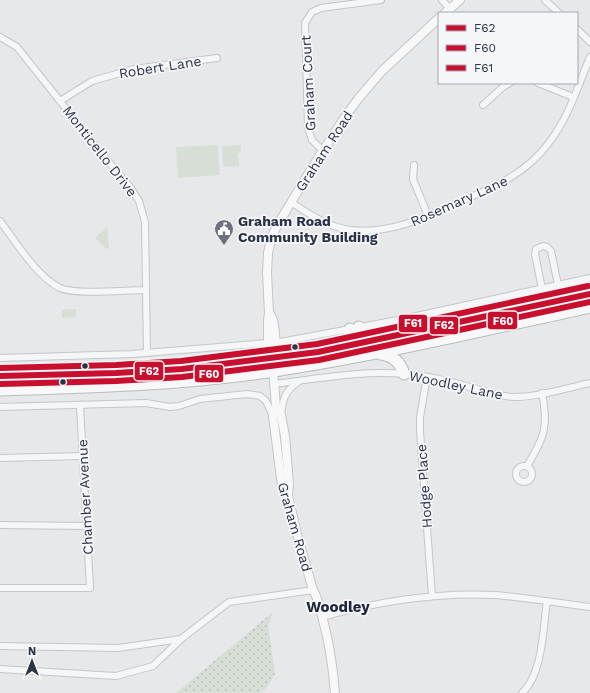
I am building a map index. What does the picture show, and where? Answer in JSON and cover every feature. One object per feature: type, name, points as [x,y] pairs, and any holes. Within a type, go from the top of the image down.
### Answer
[{"type":"highway","points":[[0,376],[156,371],[318,352],[590,294]]},
{"type":"highway","points":[[0,390],[169,383],[273,372],[371,354],[590,307]]},
{"type":"highway","points":[[338,347],[348,339],[355,328],[366,336],[382,339]]},
{"type":"highway","points":[[371,354],[386,355],[391,357],[399,363],[404,374]]},
{"type":"street","name":"Graham Court","points":[[323,150],[312,140],[308,127],[304,27],[310,15],[321,8],[381,0]]},
{"type":"street","points":[[442,0],[447,11],[460,0]]},
{"type":"street","points":[[545,0],[558,12]]},
{"type":"street","points":[[304,10],[310,15]]},
{"type":"street","name":"Graham Road","points":[[335,693],[332,657],[322,616],[297,534],[288,496],[282,486],[272,358],[268,349],[272,343],[268,320],[267,273],[269,246],[276,228],[291,202],[345,117],[382,71],[438,19]]},
{"type":"street","points":[[578,31],[590,42]]},
{"type":"street","name":"Monticello Drive","points":[[0,37],[17,47],[91,141],[130,187],[139,201],[145,222],[147,353]]},
{"type":"street","name":"Rosemary Lane","points":[[291,202],[324,222],[350,229],[380,230],[396,227],[428,216],[499,185],[524,169],[538,156],[552,139],[564,120],[590,57]]},
{"type":"street","name":"Robert Lane","points":[[60,101],[92,81],[134,69],[218,58]]},
{"type":"street","points":[[483,105],[508,84]]},
{"type":"street","points":[[540,84],[573,98]]},
{"type":"street","points":[[414,165],[413,179],[428,216]]},
{"type":"street","points":[[0,221],[42,275],[60,288],[82,292],[146,290]]},
{"type":"street","points":[[542,289],[535,254],[536,249],[543,246],[547,247],[551,251],[558,285]]},
{"type":"street","points":[[0,358],[147,353],[272,343],[355,328],[590,278]]},
{"type":"street","name":"Woodley Lane","points":[[274,384],[369,373],[404,374],[448,381],[501,395],[526,396],[590,383]]},
{"type":"street","name":"Hodge Place","points":[[427,377],[420,417],[420,431],[432,596]]},
{"type":"street","points":[[277,415],[283,398],[289,388],[299,381]]},
{"type":"street","points":[[527,466],[540,443],[545,428],[545,409],[542,393]]},
{"type":"street","points":[[0,407],[146,403],[170,407],[179,406],[200,399],[254,394],[260,396],[266,401],[277,415]]},
{"type":"street","name":"Chamber Avenue","points":[[0,588],[90,588],[80,406]]},
{"type":"street","points":[[0,458],[82,456]]},
{"type":"street","points":[[0,525],[87,526]]},
{"type":"street","points":[[0,669],[116,676],[152,666],[181,639],[229,602],[313,590]]},
{"type":"street","points":[[322,616],[377,603],[432,596],[496,595],[590,607]]},
{"type":"street","points":[[522,693],[530,683],[538,666],[547,601]]},
{"type":"street","points":[[0,646],[118,648],[181,639]]},
{"type":"shaded area","points":[[218,145],[220,175],[178,178],[176,147]]},
{"type":"shaded area","points":[[241,145],[241,153],[238,153],[239,166],[223,167],[222,146]]},
{"type":"shaded area","points":[[107,227],[109,248],[106,249],[95,238]]},
{"type":"shaded area","points":[[76,309],[76,317],[62,318],[62,310]]},
{"type":"shaded area","points":[[273,612],[268,626],[275,674],[267,687],[261,693],[176,693]]},
{"type":"transit line","name":"F61","points":[[0,368],[116,365],[181,361],[317,344],[588,286]]},
{"type":"transit line","name":"F62","points":[[0,376],[116,373],[182,369],[318,352],[590,294]]},
{"type":"transit line","name":"F60","points":[[0,384],[116,381],[182,377],[319,360],[590,302]]},
{"type":"place","name":"Graham Road Community Building","points":[[224,246]]},
{"type":"district","name":"Woodley","points":[[338,607]]}]
